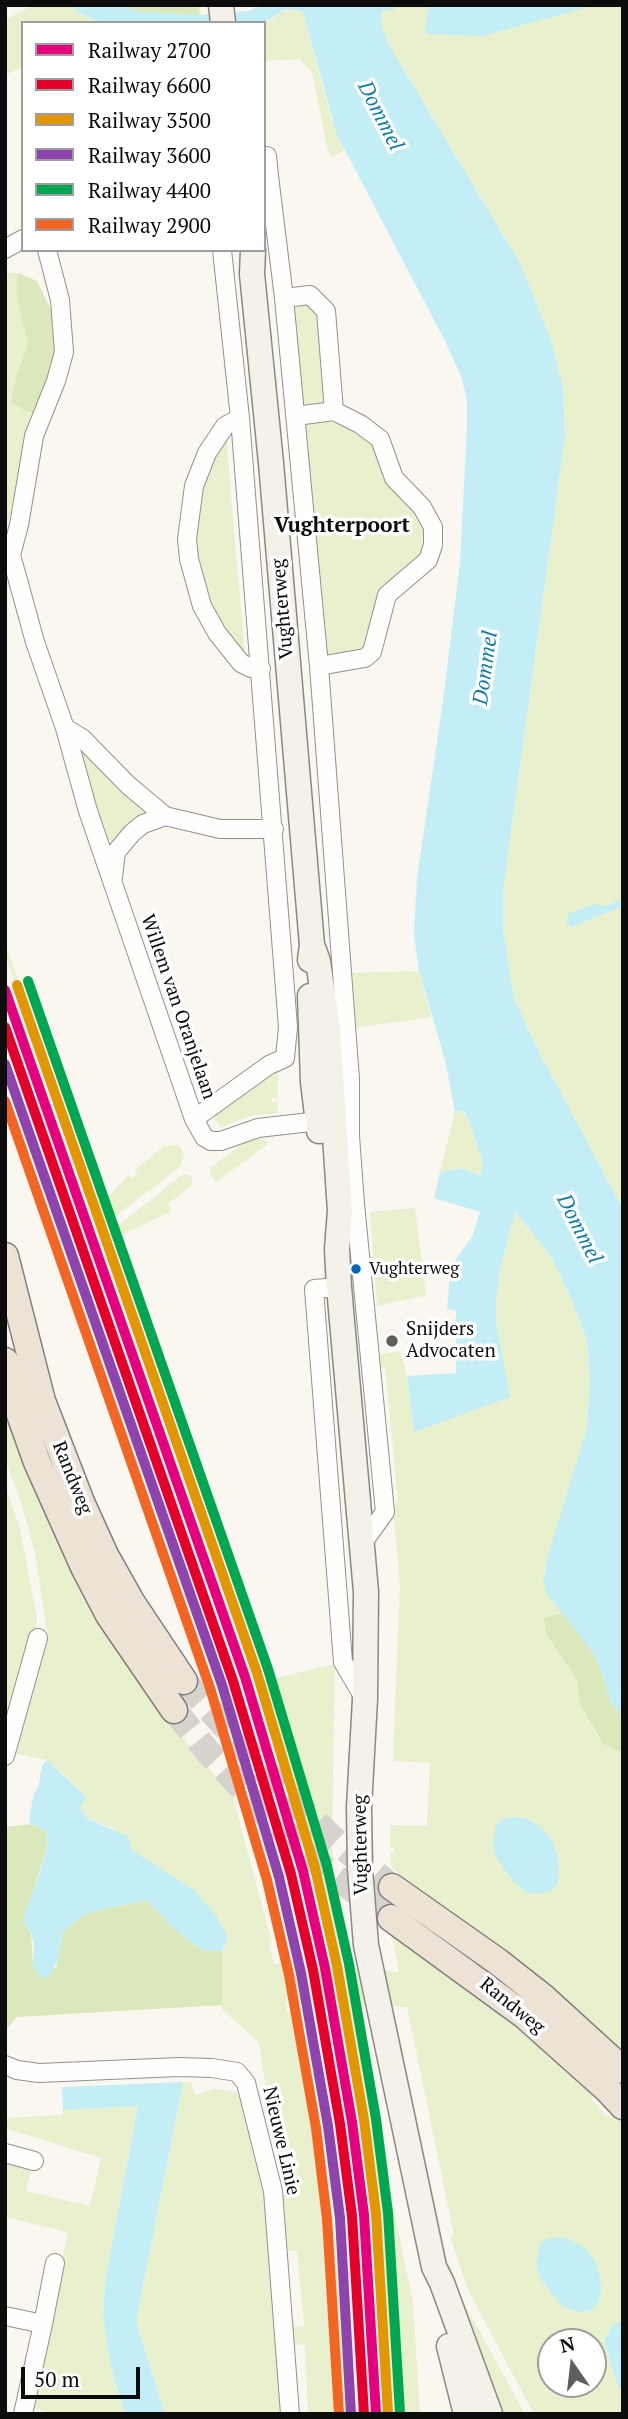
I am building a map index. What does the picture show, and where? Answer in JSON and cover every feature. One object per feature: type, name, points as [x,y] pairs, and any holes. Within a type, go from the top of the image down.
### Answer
[{"type":"main road","name":"Vughterweg","points":[[253,262],[312,945],[309,963],[311,1044],[334,1119],[329,1225],[337,1249],[366,1592],[365,1699],[359,1807],[360,1869],[366,1945],[434,2267],[489,2414]]},
{"type":"main road","name":"Randweg","points":[[5,1256],[42,1401],[81,1502],[105,1555],[132,1603],[184,1681]]},
{"type":"main road","name":"Randweg","points":[[5,1361],[18,1409],[37,1462],[84,1567],[109,1615],[174,1710]]},
{"type":"main road","name":"Randweg","points":[[391,1887],[497,1961],[544,1998],[618,2089]]},
{"type":"main road","name":"Randweg","points":[[391,1918],[524,2015],[618,2089]]},
{"type":"main road","name":"Vughterweg","points":[[434,2267],[433,2285],[466,2414]]},
{"type":"street","name":"Vughterweg","points":[[266,173],[269,223],[284,298],[296,416],[319,666],[350,1079],[334,1119]]},
{"type":"street","points":[[5,249],[21,240]]},
{"type":"street","name":"Willem van Oranjelaan","points":[[48,252],[60,300],[64,352],[62,365],[34,436],[19,525],[8,551],[35,642],[65,728],[88,811],[194,1119],[204,1137],[211,1141],[221,1141],[258,1128],[334,1119]]},
{"type":"street","name":"Vughterweg","points":[[194,1119],[269,1065],[285,1058],[288,1007],[240,418],[222,252]]},
{"type":"street","points":[[284,298],[310,295],[326,311],[334,411],[296,416]]},
{"type":"street","name":"Vughterweg","points":[[319,666],[365,658],[372,652],[387,595],[428,560],[433,545],[433,527],[422,508],[394,478],[380,439],[334,411]]},
{"type":"street","name":"Vughterweg","points":[[240,418],[225,426],[207,453],[194,486],[188,529],[188,559],[202,606],[217,633],[241,663],[261,669]]},
{"type":"street","points":[[65,728],[82,738],[128,785],[165,816],[220,829],[274,829]]},
{"type":"street","points":[[113,880],[116,852],[143,824],[165,816]]},
{"type":"street","points":[[334,1119],[350,1136],[385,1512],[361,1545]]},
{"type":"street","points":[[339,1287],[314,1289],[343,1662],[365,1699]]},
{"type":"street","points":[[5,1756],[38,1638]]},
{"type":"street","name":"Nieuwe Linie","points":[[5,2064],[17,2070],[39,2073],[212,2068],[237,2072],[246,2083],[273,2191],[290,2414]]},
{"type":"street","points":[[5,2152],[34,2161]]},
{"type":"street","points":[[23,2414],[55,2263]]},
{"type":"street","points":[[5,2316],[43,2324]]},
{"type":"green space","points":[[33,5],[71,5],[78,12],[98,21],[21,21],[21,68],[5,75],[5,20]]},
{"type":"green space","points":[[115,5],[199,5],[200,15],[143,12]]},
{"type":"green space","points":[[386,5],[623,5],[623,1209],[536,1046],[514,998],[503,929],[503,890],[565,437],[563,387],[550,337],[520,263],[389,45],[382,26],[381,10]]},
{"type":"green space","points":[[293,9],[303,12],[331,117],[345,150],[332,157],[328,151],[312,72],[299,59],[266,61],[266,22],[279,12]]},
{"type":"green space","points":[[5,273],[18,273],[16,285],[28,344],[17,374],[26,411],[33,412],[24,435],[9,521],[5,522]]},
{"type":"green space","points":[[18,273],[37,281],[52,312],[57,354],[33,412],[27,412],[11,402],[17,374],[28,344],[18,302]]},
{"type":"green space","points":[[311,305],[320,313],[328,392],[319,408],[302,410],[291,307]]},
{"type":"green space","points":[[320,420],[344,426],[373,443],[419,512],[427,529],[423,556],[405,572],[372,640],[362,653],[325,658],[303,422]]},
{"type":"green space","points":[[226,437],[245,655],[223,629],[210,605],[200,580],[195,538],[196,512],[211,457]]},
{"type":"green space","points":[[83,752],[151,813],[116,840],[107,838],[80,755]]},
{"type":"green space","points":[[5,943],[94,1198],[101,1202],[106,1199],[129,1175],[131,1178],[137,1175],[135,1170],[164,1146],[176,1145],[184,1155],[181,1166],[101,1227],[5,954]]},
{"type":"green space","points":[[419,971],[431,1017],[354,1028],[349,973]]},
{"type":"green space","points":[[278,1069],[278,1098],[272,1098],[271,1102],[278,1103],[278,1113],[255,1115],[222,1128],[212,1116]]},
{"type":"green space","points":[[463,1111],[483,1163],[481,1175],[461,1168],[440,1172],[455,1112]]},
{"type":"green space","points":[[261,1138],[269,1143],[216,1182],[210,1175],[210,1168],[233,1151],[246,1142]]},
{"type":"green space","points":[[187,1174],[192,1178],[192,1185],[168,1204],[172,1211],[121,1235],[107,1245],[104,1237],[182,1175]]},
{"type":"green space","points":[[415,1208],[426,1295],[377,1306],[370,1212]]},
{"type":"green space","points":[[515,1212],[550,1255],[572,1300],[587,1340],[590,1378],[587,1428],[544,1571],[547,1594],[563,1613],[543,1618],[547,1636],[577,1680],[579,1703],[596,1734],[603,1744],[623,1753],[623,2056],[502,1950],[392,1868],[390,1853],[394,1853],[394,1848],[390,1848],[390,1825],[427,1826],[430,1763],[394,1761],[393,1754],[400,1586],[393,1507],[398,1501],[385,1368],[381,1367],[380,1354],[400,1351],[407,1376],[414,1432],[500,1349],[496,1299],[500,1269]]},
{"type":"green space","points":[[5,1402],[25,1468],[71,1570],[170,1722],[233,1797],[272,1943],[269,1944],[274,1964],[335,1966],[286,1771],[259,1682],[335,1664],[332,1838],[335,1904],[343,1967],[399,1972],[391,1931],[494,2007],[597,2093],[612,2109],[608,2112],[593,2096],[591,2098],[607,2117],[623,2103],[623,2320],[612,2325],[607,2335],[607,2328],[537,2328],[537,2398],[607,2398],[607,2351],[618,2386],[623,2391],[623,2414],[534,2414],[468,2290],[450,2236],[454,2235],[407,2007],[351,2005],[413,2302],[420,2414],[382,2414],[372,2217],[354,2062],[343,2004],[285,2001],[287,2012],[300,2013],[320,2116],[343,2331],[347,2414],[308,2414],[305,2345],[293,2344],[292,2327],[304,2326],[297,2251],[286,2251],[280,2190],[291,2187],[275,2124],[271,2121],[259,2043],[222,2009],[222,1951],[228,1939],[194,1890],[132,1850],[113,1828],[88,1819],[80,1808],[86,1797],[47,1760],[16,1754],[48,1638],[35,1553],[21,1502],[5,1459]]},
{"type":"green space","points":[[5,1485],[20,1528],[37,1619],[36,1629],[30,1633],[5,1744]]},
{"type":"green space","points":[[563,1613],[591,1650],[600,1667],[611,1703],[623,1716],[623,1753],[603,1744],[579,1703],[577,1680],[547,1636],[543,1618]]},
{"type":"green space","points":[[33,1824],[45,1830],[48,1843],[24,1922],[31,1933],[33,1965],[56,1968],[63,1932],[83,1915],[147,1900],[173,1928],[202,1950],[222,1951],[222,2005],[17,2017],[5,2031],[5,1827]]},
{"type":"green space","points":[[394,2011],[447,2258],[464,2303],[525,2414],[495,2414],[452,2302],[387,2012]]},
{"type":"green space","points":[[183,2082],[191,2082],[195,2095],[215,2089],[236,2092],[245,2101],[266,2192],[282,2414],[165,2414],[136,2321]]},
{"type":"green space","points":[[138,2106],[105,2281],[103,2315],[111,2370],[125,2414],[53,2414],[29,2407],[68,2232],[5,2217],[5,2159],[32,2166],[26,2191],[90,2206],[101,2158],[5,2128],[5,2118],[63,2115],[63,2110]]},
{"type":"water","name":"Dommel","points":[[71,5],[115,5],[143,12],[200,15],[248,11],[264,5],[394,5],[394,10],[381,11],[382,26],[389,45],[520,263],[550,337],[563,387],[565,437],[503,890],[503,929],[514,998],[536,1046],[623,1209],[623,1716],[611,1703],[600,1667],[591,1650],[547,1594],[543,1581],[548,1555],[587,1428],[590,1378],[587,1340],[572,1300],[550,1255],[515,1212],[500,1269],[496,1299],[496,1322],[510,1397],[414,1432],[407,1376],[456,1373],[456,1311],[447,1309],[451,1266],[472,1237],[480,1212],[434,1198],[440,1172],[461,1168],[480,1175],[483,1163],[464,1111],[455,1112],[445,1060],[419,971],[414,934],[417,878],[460,563],[467,427],[467,400],[461,376],[337,135],[303,12],[284,10],[266,22],[98,21],[78,12]]},
{"type":"water","points":[[429,5],[596,5],[482,36],[427,34],[425,27]]},
{"type":"water","points":[[623,899],[623,906],[571,927],[566,922],[569,913],[596,904],[606,906]]},
{"type":"water","points":[[47,1760],[86,1797],[80,1808],[88,1819],[128,1836],[132,1850],[194,1890],[217,1917],[228,1939],[222,1951],[202,1950],[173,1928],[147,1900],[83,1915],[63,1932],[58,1959],[51,1974],[43,1979],[40,1977],[33,1965],[34,1944],[24,1922],[24,1915],[48,1843],[45,1830],[29,1823],[42,1765]]},
{"type":"water","points":[[525,1818],[541,1827],[552,1840],[558,1856],[559,1871],[558,1883],[552,1890],[538,1894],[526,1892],[513,1881],[497,1858],[493,1844],[496,1825],[503,1819]]},
{"type":"water","points":[[183,2082],[136,2321],[165,2414],[125,2414],[111,2369],[103,2315],[105,2281],[138,2106],[63,2110],[62,2087]]},
{"type":"water","points":[[557,2237],[569,2239],[585,2248],[595,2261],[601,2292],[598,2303],[590,2311],[580,2312],[565,2308],[540,2278],[536,2263],[540,2244]]},
{"type":"water","points":[[623,2320],[623,2391],[618,2386],[607,2351],[607,2335],[612,2325]]},
{"type":"tunnel","points":[[184,1681],[284,1792],[339,1844],[392,1887]]},
{"type":"tunnel","points":[[174,1710],[209,1753],[269,1817],[324,1868],[391,1918]]},
{"type":"rail line","name":"4400","points":[[28,981],[268,1669],[327,1866],[349,1964],[376,2119],[388,2213],[400,2413]]},
{"type":"rail line","name":"3500","points":[[17,985],[257,1673],[315,1868],[337,1966],[364,2120],[376,2214],[388,2413]]},
{"type":"rail line","name":"2700","points":[[5,990],[245,1677],[303,1871],[325,1968],[352,2122],[364,2215],[376,2414]]},
{"type":"rail line","name":"6600","points":[[5,1027],[233,1681],[291,1874],[313,1970],[340,2124],[352,2216],[364,2414]]},
{"type":"rail line","name":"3600","points":[[5,1064],[222,1685],[279,1877],[301,1973],[328,2126],[340,2218],[351,2414]]},
{"type":"rail line","name":"2900","points":[[5,1101],[210,1688],[267,1880],[289,1975],[316,2128],[327,2219],[339,2414]]},
{"type":"place","name":"Vughterweg","points":[[356,1269]]},
{"type":"place","name":"Snijders Advocaten","points":[[392,1341]]},
{"type":"district","name":"Vughterpoort","points":[[342,526]]}]
